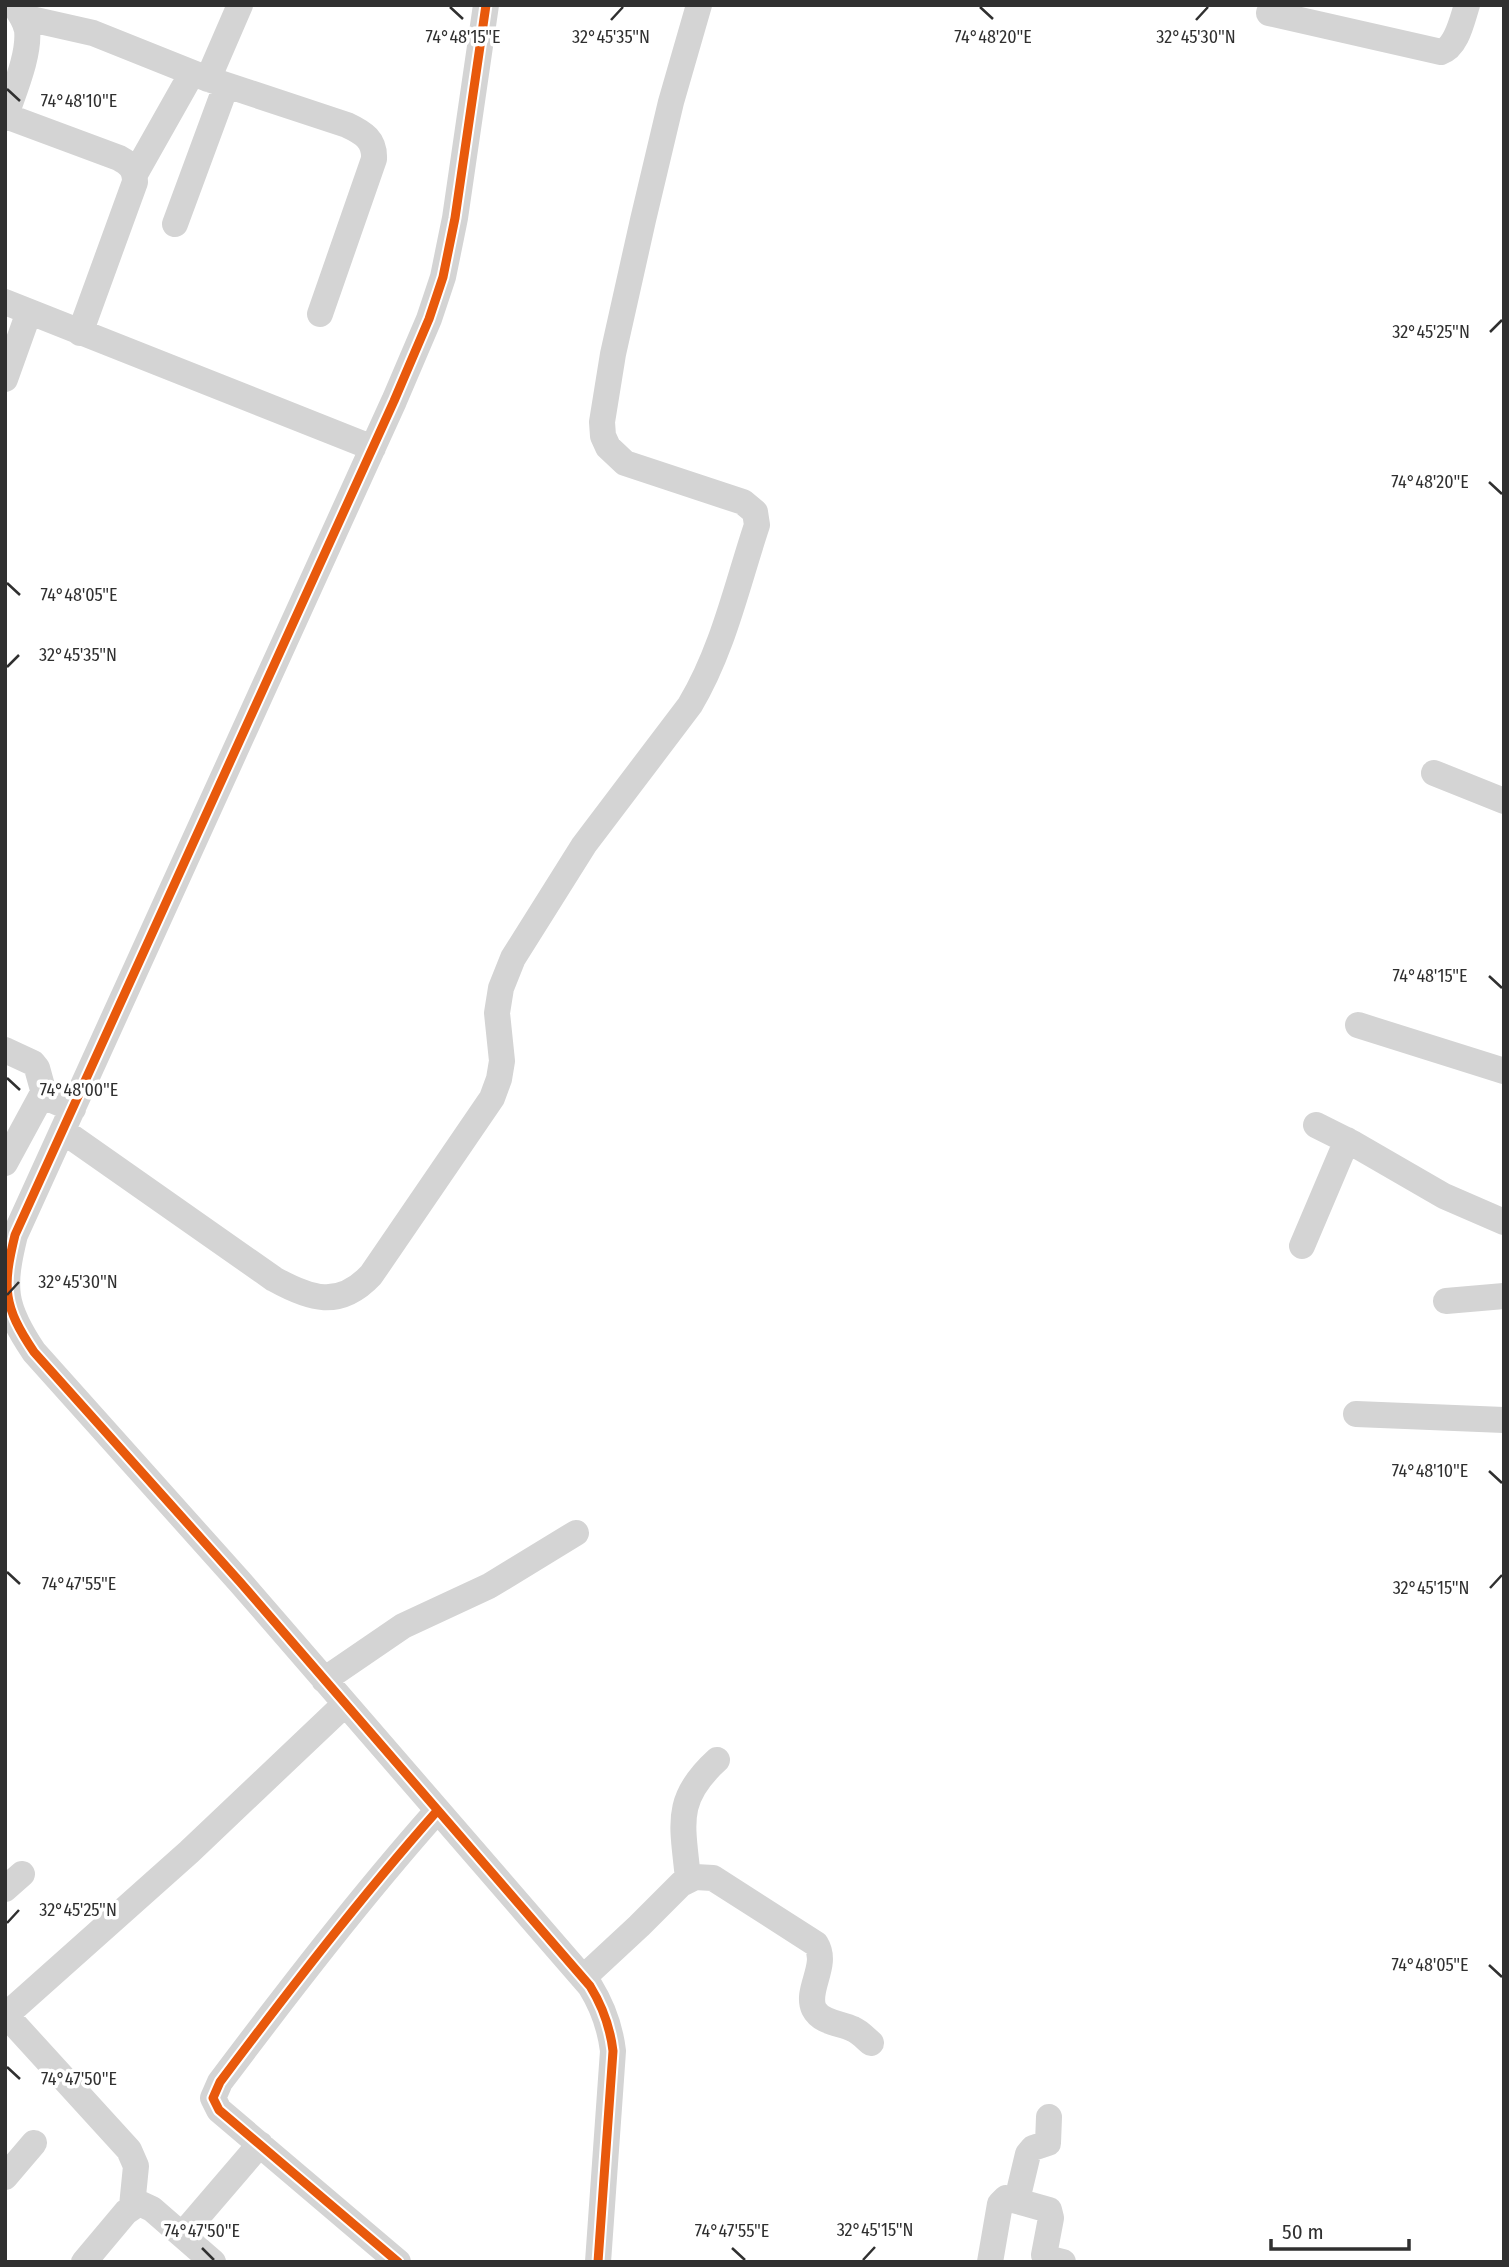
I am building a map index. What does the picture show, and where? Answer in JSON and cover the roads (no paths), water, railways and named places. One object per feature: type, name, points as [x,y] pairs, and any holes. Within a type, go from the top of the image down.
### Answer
[{"type":"street","points":[[175,224],[209,79],[240,5]]},
{"type":"street","points":[[486,5],[455,218],[443,277],[429,319],[15,1235],[7,1270],[7,1298],[10,1325],[324,1679],[583,1978],[601,2004],[610,2026],[613,2051],[598,2262]]},
{"type":"street","points":[[5,1051],[33,1063],[37,1068],[43,1093],[68,1120],[274,1279],[304,1294],[334,1297],[355,1290],[371,1275],[492,1098],[502,1061],[497,1013],[501,988],[513,958],[584,845],[690,705],[701,686],[712,663],[757,525],[755,512],[743,502],[625,463],[608,447],[603,436],[602,422],[614,354],[640,234],[671,102],[699,5]]},
{"type":"street","points":[[1269,13],[1441,52],[1449,49],[1453,43],[1461,7]]},
{"type":"street","points":[[18,11],[93,33],[209,79],[347,125],[370,139],[375,148],[374,159],[320,314]]},
{"type":"street","points":[[18,11],[27,29],[27,47],[5,117],[119,158],[133,168],[135,174],[135,182],[80,333]]},
{"type":"street","points":[[135,174],[209,79]]},
{"type":"street","points":[[5,302],[373,448]]},
{"type":"street","points":[[5,377],[29,312]]},
{"type":"street","points":[[1434,773],[1504,801]]},
{"type":"street","points":[[1358,1025],[1504,1071]]},
{"type":"street","points":[[5,1163],[43,1093]]},
{"type":"street","points":[[1316,1125],[1444,1196],[1504,1222]]},
{"type":"street","points":[[1302,1246],[1347,1140]]},
{"type":"street","points":[[1446,1301],[1504,1296]]},
{"type":"street","points":[[1356,1414],[1504,1420]]},
{"type":"street","points":[[324,1679],[403,1626],[489,1586],[576,1533]]},
{"type":"street","points":[[132,2206],[136,2166],[130,2150],[6,2015],[247,1798],[345,1704]]},
{"type":"street","points":[[688,1879],[682,1815],[685,1801],[695,1784],[718,1760]]},
{"type":"street","points":[[398,2262],[219,2110],[213,2098],[215,2091],[320,1951],[388,1866],[437,1811]]},
{"type":"street","points":[[583,1978],[688,1879],[704,1876],[713,1878],[811,1938],[820,1951],[821,1959],[814,2009],[820,2017],[860,2033],[870,2043]]},
{"type":"street","points":[[1017,2200],[1028,2154],[1033,2148],[1048,2143],[1049,2117]]},
{"type":"street","points":[[5,2177],[34,2144]]},
{"type":"street","points":[[84,2262],[132,2206],[139,2203],[146,2204],[191,2251],[260,2144]]},
{"type":"street","points":[[990,2262],[1001,2201],[1006,2198],[1049,2210],[1051,2218],[1044,2255],[1063,2262]]}]
